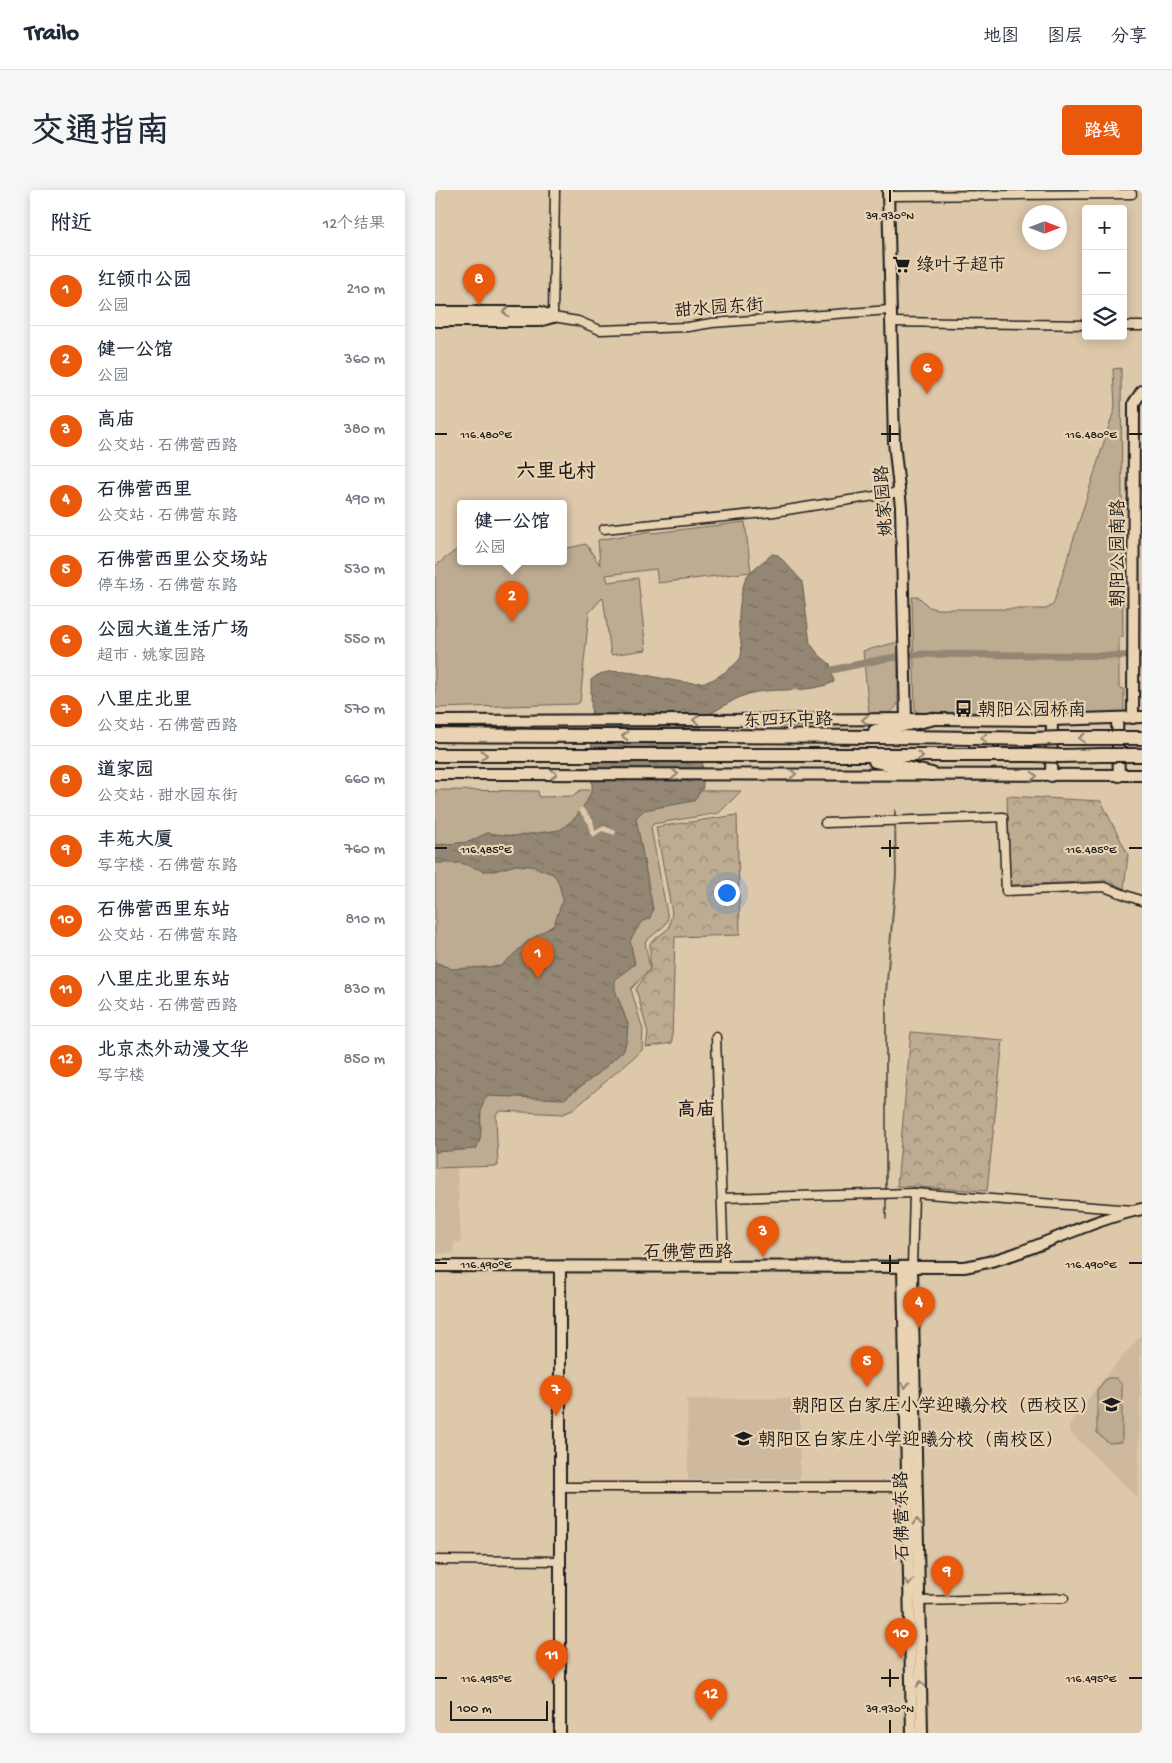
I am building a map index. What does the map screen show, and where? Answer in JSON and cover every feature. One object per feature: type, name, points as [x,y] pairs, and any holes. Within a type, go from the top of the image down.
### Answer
[{"type":"highway","points":[[853,735],[931,719]]},
{"type":"highway","name":"东四环中路","points":[[435,735],[744,737],[853,735],[1033,739],[1142,738]]},
{"type":"highway","name":"东四环中路","points":[[435,755],[1142,755]]},
{"type":"highway","points":[[853,756],[932,774]]},
{"type":"street","points":[[553,317],[555,190]]},
{"type":"street","points":[[888,193],[1131,194]]},
{"type":"street","name":"姚家园路","points":[[888,193],[894,442],[900,492],[906,720]]},
{"type":"street","name":"甜水园东街","points":[[435,312],[540,312],[553,317],[578,321],[600,330],[688,327],[712,323],[890,310]]},
{"type":"street","name":"甜水园东街","points":[[435,321],[539,321],[553,317]]},
{"type":"street","points":[[890,322],[1082,325]]},
{"type":"street","points":[[1127,326],[1142,326]]},
{"type":"street","name":"朝阳公园南路","points":[[1138,718],[1133,676],[1134,403],[1142,391]]},
{"type":"street","points":[[604,529],[774,512],[900,492]]},
{"type":"street","name":"东四环中路","points":[[435,721],[1052,720],[1138,718]]},
{"type":"street","points":[[1117,719],[1119,776]]},
{"type":"street","points":[[1051,776],[1052,720]]},
{"type":"street","points":[[435,774],[1142,776]]},
{"type":"street","points":[[825,823],[1003,817],[1006,891],[1104,887],[1142,901]]},
{"type":"street","points":[[716,1037],[723,1267]]},
{"type":"street","points":[[722,1198],[914,1193],[1107,1206],[1140,1210]]},
{"type":"street","points":[[907,1267],[914,1193]]},
{"type":"street","name":"石佛营西路","points":[[435,1266],[964,1267],[1008,1258],[1111,1216],[1140,1210]]},
{"type":"street","points":[[560,1267],[560,1733]]},
{"type":"street","name":"石佛营东路","points":[[907,1267],[907,1487],[912,1733]]},
{"type":"street","name":"石佛营东路","points":[[907,1267],[922,1733]]},
{"type":"street","points":[[560,1487],[907,1487]]},
{"type":"street","points":[[435,1560],[560,1561]]},
{"type":"street","points":[[919,1601],[1064,1598]]},
{"type":"shaded area","points":[[900,190],[1018,190],[1018,191],[904,193]]},
{"type":"shaded area","points":[[457,1167],[461,1242],[454,1242],[454,1253],[435,1254],[435,1168]]},
{"type":"shaded area","name":"朝阳区白家庄小学迎曦分校（西校区）","points":[[1141,1335],[1138,1498],[1069,1431],[1069,1426],[1099,1384]]},
{"type":"shaded area","name":"朝阳区白家庄小学迎曦分校（南校区）","points":[[800,1398],[800,1479],[688,1480],[687,1399]]},
{"type":"green space","points":[[1121,368],[1123,637],[1119,637],[1119,688],[1124,689],[1124,711],[1122,714],[1089,714],[1079,710],[1054,709],[1052,714],[1045,716],[970,712],[922,713],[915,711],[912,597],[919,597],[929,607],[937,609],[1046,609],[1053,605],[1115,407],[1113,369]]},
{"type":"green space","points":[[745,522],[751,572],[658,583],[656,569],[606,575],[608,582],[638,578],[646,650],[611,655],[603,597],[589,613],[580,702],[577,704],[435,708],[435,566],[457,550],[457,565],[567,565],[567,548],[586,544],[600,565],[598,540],[651,531],[652,533]]},
{"type":"green space","points":[[898,642],[898,703],[890,713],[869,714],[863,651]]},
{"type":"green space","points":[[435,790],[538,791],[539,797],[572,796],[581,790],[741,791],[719,813],[653,824],[651,828],[668,919],[665,925],[645,942],[650,969],[631,989],[643,1030],[642,1050],[573,1110],[563,1114],[501,1111],[496,1114],[498,1166],[435,1168]]},
{"type":"green space","points":[[1007,796],[1101,801],[1128,855],[1124,889],[1109,881],[1010,885]]},
{"type":"green space","points":[[737,815],[740,935],[675,937],[672,1043],[646,1047],[648,1033],[636,989],[650,969],[650,943],[669,928],[672,913],[656,827]]},
{"type":"green space","points":[[911,1032],[1003,1040],[987,1191],[897,1186]]},
{"type":"green space","points":[[1107,1378],[1116,1378],[1122,1385],[1122,1442],[1109,1443],[1097,1433],[1097,1390]]},
{"type":"water","points":[[772,554],[778,555],[802,581],[810,643],[818,654],[830,664],[834,682],[815,688],[757,692],[735,699],[701,719],[703,788],[694,801],[644,810],[636,818],[653,909],[650,918],[641,922],[630,941],[635,964],[615,979],[615,990],[628,1024],[624,1050],[599,1073],[564,1099],[487,1096],[481,1110],[481,1136],[476,1149],[435,1152],[435,962],[452,969],[501,966],[528,941],[554,925],[563,899],[558,881],[553,874],[531,866],[516,865],[494,871],[484,871],[461,863],[435,863],[435,845],[469,842],[487,833],[514,836],[560,830],[575,818],[592,790],[591,680],[601,674],[615,671],[696,683],[709,681],[717,677],[737,663],[741,656],[739,615],[745,580],[753,570]]},
{"type":"pier","points":[[582,807],[593,820],[595,831],[604,826],[616,831],[615,835],[602,831],[593,837],[590,834],[589,824],[578,810]]},
{"type":"waterway","points":[[832,670],[883,659],[921,654],[1142,656]]},
{"type":"waterway","points":[[895,810],[895,818]]},
{"type":"waterway","points":[[886,1190],[886,993],[896,875],[895,823]]},
{"type":"waterway","points":[[886,1195],[886,1218]]},
{"type":"place","name":"绿叶子超市","points":[[902,264]]},
{"type":"place","name":"道家园","points":[[479,305]]},
{"type":"place","name":"公园大道生活广场","points":[[927,394]]},
{"type":"place","name":"健一公馆","points":[[512,622]]},
{"type":"place","name":"朝阳公园桥南","points":[[964,709]]},
{"type":"place","name":"红领巾公园","points":[[538,979]]},
{"type":"place","name":"高庙","points":[[763,1257]]},
{"type":"place","name":"石佛营西里","points":[[919,1328]]},
{"type":"place","name":"石佛营西里公交场站","points":[[867,1387]]},
{"type":"place","name":"朝阳区白家庄小学迎曦分校（西校区）","points":[[1112,1405]]},
{"type":"place","name":"八里庄北里","points":[[556,1416]]},
{"type":"place","name":"朝阳区白家庄小学迎曦分校（南校区）","points":[[744,1439]]},
{"type":"place","name":"丰苑大厦","points":[[947,1597]]},
{"type":"place","name":"石佛营西里东站","points":[[901,1659]]},
{"type":"place","name":"八里庄北里东站","points":[[552,1681]]},
{"type":"place","name":"北京杰外动漫文华","points":[[711,1720]]},
{"type":"district","name":"六里屯村","points":[[556,470]]},
{"type":"district","name":"高庙","points":[[696,1108]]}]
